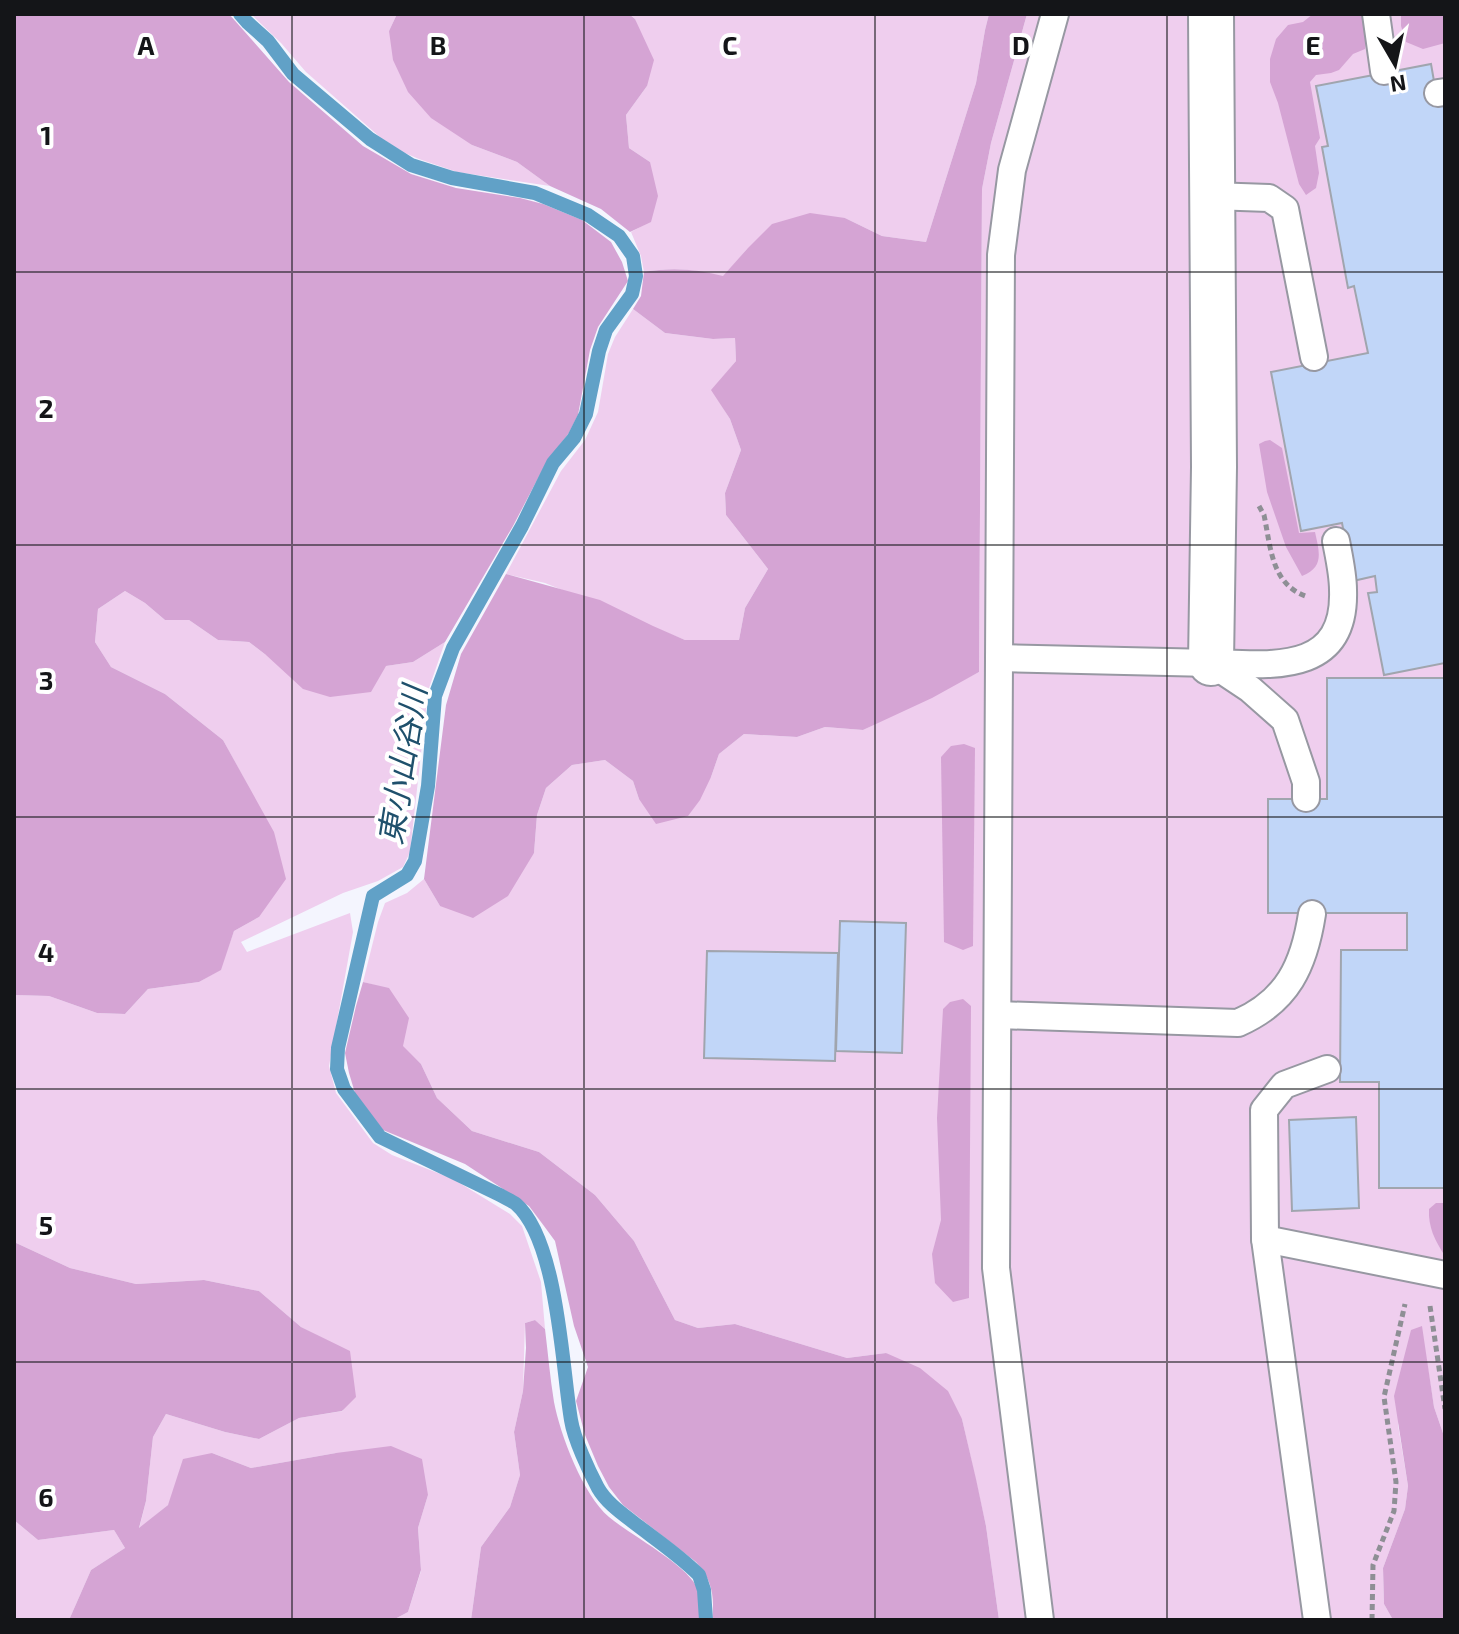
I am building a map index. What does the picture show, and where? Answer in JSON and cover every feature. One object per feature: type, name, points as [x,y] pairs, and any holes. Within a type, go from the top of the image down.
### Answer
[{"type":"street","points":[[1211,14],[1214,467],[1211,663]]},
{"type":"lane","points":[[1040,1620],[996,1268],[1001,255],[1012,170],[1055,14]]},
{"type":"lane","points":[[1376,14],[1384,71]]},
{"type":"lane","points":[[1212,196],[1269,198],[1285,209],[1314,357]]},
{"type":"lane","points":[[999,658],[1276,665],[1310,657],[1330,642],[1339,621],[1343,591],[1336,541]]},
{"type":"lane","points":[[1211,663],[1250,689],[1285,720],[1306,782],[1306,798]]},
{"type":"lane","points":[[998,1015],[1238,1023],[1254,1016],[1275,1000],[1293,976],[1307,944],[1312,914]]},
{"type":"lane","points":[[1317,1620],[1265,1239],[1264,1110],[1284,1085],[1327,1069]]},
{"type":"lane","points":[[1265,1239],[1434,1272]]},
{"type":"path","points":[[1214,467],[1252,494],[1264,515],[1276,571],[1293,592],[1318,599],[1343,591]]},
{"type":"path","points":[[1434,1272],[1445,1409]]},
{"type":"path","points":[[1372,1620],[1373,1565],[1394,1511],[1396,1482],[1384,1397],[1406,1300],[1434,1272]]},
{"type":"shaded area","points":[[14,14],[229,14],[289,82],[363,146],[411,174],[456,188],[543,204],[582,220],[611,242],[628,281],[598,327],[590,350],[578,415],[569,433],[547,461],[445,642],[413,662],[386,666],[371,692],[330,697],[303,689],[249,642],[218,640],[189,620],[165,620],[125,591],[98,609],[95,642],[111,667],[165,694],[223,740],[274,832],[286,879],[259,917],[234,931],[221,970],[199,982],[148,989],[125,1014],[97,1013],[49,996],[14,995]]},
{"type":"shaded area","points":[[251,14],[397,14],[389,31],[472,145],[517,162],[550,186],[457,172],[405,153],[381,138],[306,72]]},
{"type":"shaded area","points":[[397,14],[629,14],[635,19],[654,60],[647,86],[626,115],[629,148],[650,162],[658,196],[651,222],[630,232],[601,209],[550,186],[517,162],[472,145],[431,118],[408,92],[393,60],[389,31]]},
{"type":"shaded area","points":[[629,14],[989,14],[976,83],[926,242],[882,236],[845,218],[747,249],[723,277],[684,270],[644,272],[631,232],[651,221],[650,162],[629,148],[626,115],[647,86],[635,19]]},
{"type":"shaded area","points":[[989,14],[1027,14],[991,143],[982,189],[979,672],[863,730],[825,727],[797,737],[744,734],[719,754],[700,800],[688,816],[656,824],[639,799],[633,781],[605,760],[572,765],[546,788],[537,815],[534,853],[508,896],[473,918],[440,906],[424,879],[446,705],[461,654],[506,574],[600,600],[685,640],[739,640],[745,608],[768,569],[726,515],[725,493],[741,450],[730,419],[711,390],[736,361],[735,338],[713,339],[665,333],[633,309],[641,296],[644,272],[684,270],[723,276],[772,224],[810,213],[845,218],[882,236],[926,242],[976,83]]},
{"type":"shaded area","points":[[1027,14],[1445,14],[1445,1439],[1434,1407],[1421,1326],[1398,1425],[1408,1486],[1405,1509],[1383,1568],[1384,1604],[1393,1620],[999,1620],[986,1526],[962,1419],[886,1353],[847,1358],[735,1324],[698,1328],[675,1320],[634,1241],[595,1195],[539,1152],[472,1131],[437,1098],[421,1064],[402,1046],[408,1018],[389,989],[363,982],[385,903],[407,893],[424,879],[440,906],[534,853],[537,815],[546,788],[572,765],[605,760],[633,781],[639,799],[711,777],[719,754],[744,734],[797,737],[825,727],[863,730],[979,672],[982,189],[991,143]]},
{"type":"shaded area","points":[[1313,14],[1361,14],[1368,30],[1365,49],[1353,54],[1339,70],[1316,75],[1310,82],[1320,138],[1315,146],[1319,173],[1316,188],[1306,195],[1299,184],[1270,82],[1270,59],[1276,39],[1288,25],[1303,22]]},
{"type":"shaded area","points":[[1401,14],[1445,14],[1445,43],[1423,49],[1406,42]]},
{"type":"shaded area","points":[[633,309],[665,333],[713,339],[735,338],[736,361],[712,390],[730,419],[741,450],[725,493],[726,515],[768,569],[745,608],[739,640],[685,640],[545,583],[506,574],[561,471],[585,440],[598,412],[608,354]]},
{"type":"shaded area","points":[[1270,440],[1282,448],[1299,533],[1315,532],[1319,558],[1314,568],[1302,576],[1286,547],[1267,492],[1259,444]]},
{"type":"shaded area","points":[[125,591],[165,620],[189,620],[218,640],[249,642],[266,655],[386,666],[413,662],[445,642],[428,691],[410,852],[403,867],[241,942],[247,952],[350,913],[353,932],[329,1066],[336,1093],[373,1143],[392,1155],[453,1179],[510,1214],[522,1226],[541,1282],[545,1329],[535,1320],[525,1323],[523,1391],[514,1432],[520,1475],[510,1507],[481,1547],[471,1620],[393,1620],[408,1612],[421,1571],[418,1528],[428,1495],[336,1453],[251,1468],[212,1453],[168,1505],[139,1529],[146,1501],[153,1437],[166,1414],[259,1439],[299,1418],[343,1411],[350,1352],[301,1327],[259,1291],[204,1280],[136,1284],[70,1268],[14,1242],[14,995],[49,996],[97,1013],[125,1014],[148,989],[199,982],[220,970],[234,931],[259,917],[247,784],[223,740],[165,694],[111,667],[95,642],[98,609]]},
{"type":"shaded area","points":[[964,744],[975,748],[973,946],[963,950],[944,942],[941,757],[951,746]]},
{"type":"shaded area","points":[[363,982],[389,988],[409,1018],[403,1046],[421,1064],[437,1098],[472,1131],[539,1152],[595,1195],[634,1241],[675,1320],[698,1328],[735,1324],[847,1358],[886,1353],[920,1368],[948,1391],[962,1419],[976,1479],[999,1620],[712,1620],[711,1589],[706,1575],[696,1562],[623,1505],[609,1487],[585,1435],[576,1401],[588,1367],[574,1326],[555,1241],[529,1206],[465,1164],[383,1130],[355,1093],[345,1053]]},
{"type":"shaded area","points":[[963,999],[971,1006],[969,1298],[953,1302],[935,1283],[932,1254],[941,1220],[937,1118],[943,1009],[950,1002]]},
{"type":"shaded area","points":[[1436,1203],[1445,1203],[1445,1256],[1430,1222],[1429,1209]]},
{"type":"shaded area","points":[[14,1242],[70,1268],[136,1284],[204,1280],[259,1291],[301,1327],[350,1351],[356,1397],[342,1411],[299,1418],[259,1439],[166,1414],[153,1437],[146,1501],[139,1528],[168,1505],[183,1459],[212,1453],[251,1468],[391,1446],[422,1459],[428,1495],[418,1528],[421,1570],[408,1612],[393,1620],[69,1620],[91,1570],[125,1548],[114,1530],[38,1540],[14,1520]]},
{"type":"shaded area","points":[[535,1320],[545,1329],[557,1415],[567,1447],[590,1494],[609,1517],[672,1561],[693,1581],[700,1597],[699,1620],[471,1620],[481,1547],[510,1507],[520,1475],[514,1432],[523,1391],[525,1323]]},
{"type":"shaded area","points":[[1422,1326],[1434,1407],[1445,1439],[1445,1620],[1393,1620],[1384,1604],[1383,1568],[1405,1509],[1408,1486],[1394,1396],[1411,1330]]},
{"type":"shaded area","points":[[14,1520],[38,1540],[114,1530],[125,1548],[91,1570],[69,1620],[14,1620]]},
{"type":"building","points":[[1431,64],[1438,104],[1444,102],[1445,106],[1445,663],[1384,675],[1368,593],[1377,592],[1375,576],[1353,581],[1342,523],[1301,531],[1271,372],[1368,353],[1354,286],[1348,288],[1322,147],[1328,146],[1316,86]]},
{"type":"building","points":[[1327,678],[1445,678],[1445,1188],[1379,1188],[1379,1082],[1340,1082],[1341,950],[1407,950],[1407,913],[1268,913],[1268,799],[1327,799]]},
{"type":"building","points":[[840,921],[906,923],[902,1053],[836,1051]]},
{"type":"building","points":[[707,951],[838,953],[835,1061],[704,1058]]},
{"type":"building","points":[[1356,1117],[1359,1208],[1292,1211],[1289,1120]]},
{"type":"waterway","name":"東小山谷川","points":[[240,14],[268,41],[293,74],[370,139],[411,165],[452,178],[535,193],[588,215],[619,236],[633,256],[636,276],[632,294],[606,330],[586,414],[574,438],[553,463],[522,526],[453,648],[435,696],[428,786],[415,861],[407,875],[373,896],[338,1048],[337,1069],[344,1089],[380,1137],[513,1202],[530,1222],[549,1275],[561,1338],[571,1420],[586,1464],[609,1502],[699,1575],[704,1590],[706,1620]]}]
